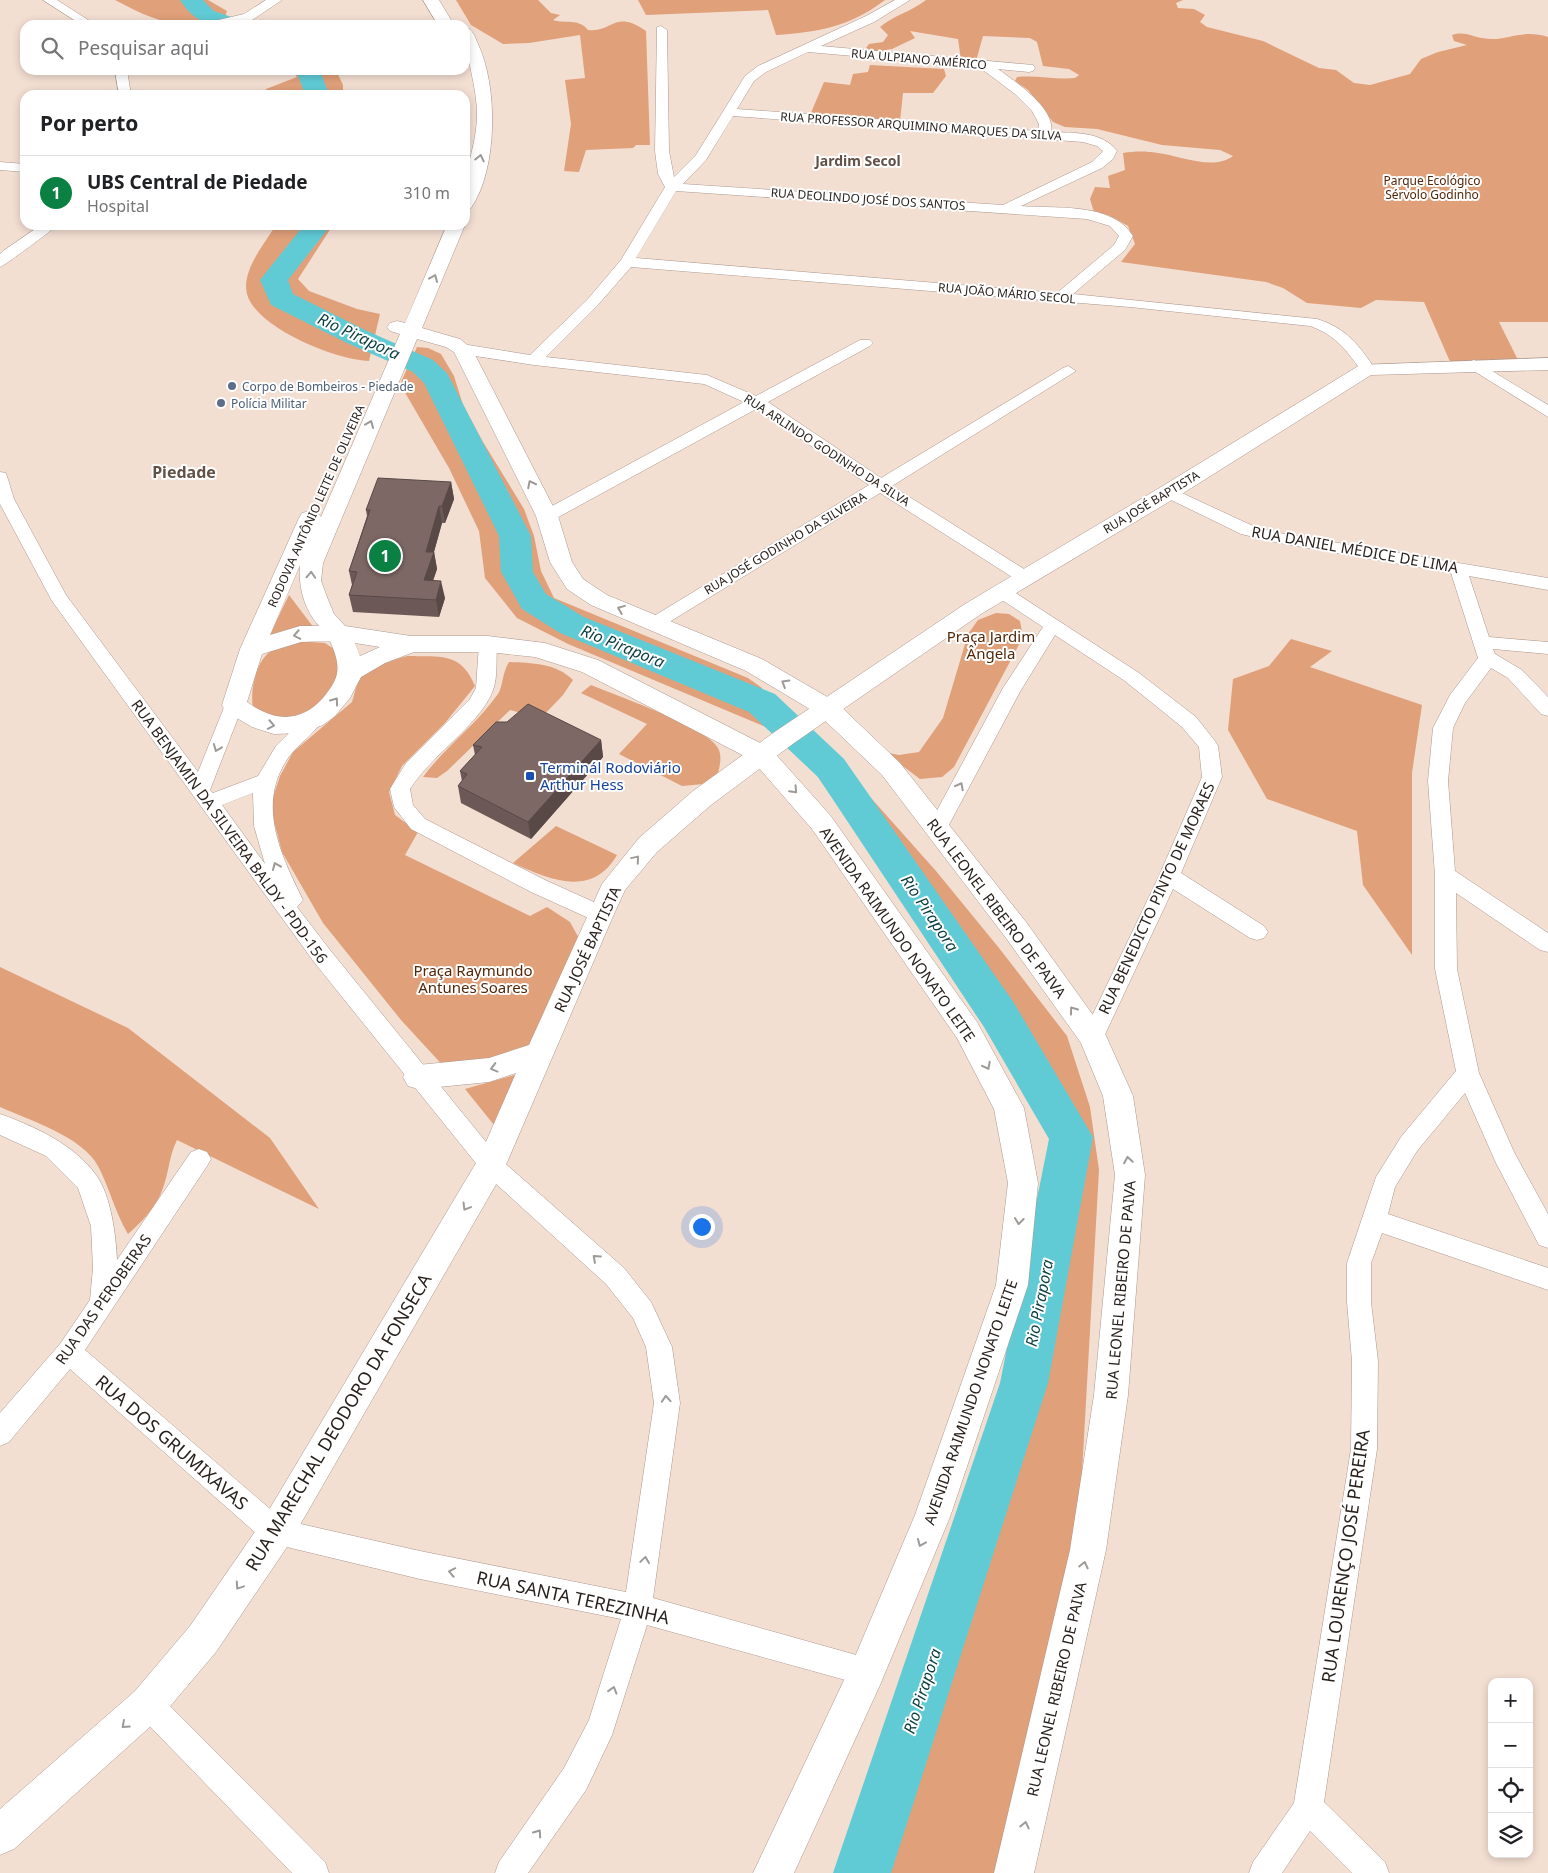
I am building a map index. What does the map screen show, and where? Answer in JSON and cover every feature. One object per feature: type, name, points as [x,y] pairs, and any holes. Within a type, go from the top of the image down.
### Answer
[{"type":"main road","points":[[431,0],[443,20]]},
{"type":"main road","points":[[447,0],[458,20]]},
{"type":"main road","points":[[470,45],[484,82],[486,119],[482,157],[470,190]]},
{"type":"main road","points":[[466,75],[469,90]]},
{"type":"main road","name":"RODOVIA ANTÔNIO LEITE DE OLIVEIRA","points":[[234,705],[252,649],[283,580],[402,332],[438,230]]},
{"type":"main road","name":"RODOVIA ANTÔNIO LEITE DE OLIVEIRA","points":[[402,332],[420,311],[454,230]]},
{"type":"main road","points":[[420,311],[438,337]]},
{"type":"main road","points":[[402,332],[438,337],[453,343],[462,350]]},
{"type":"main road","name":"RUA LEONEL RIBEIRO DE PAIVA","points":[[462,350],[547,516],[561,562],[575,584],[599,600],[656,622],[754,665],[820,713],[891,769],[1016,930],[1092,1037],[1118,1096],[1130,1175],[1111,1395],[1088,1550],[1014,1873]]},
{"type":"main road","name":"RUA JOSÉ BAPTISTA","points":[[491,1165],[600,914],[615,884],[648,844],[702,798],[773,745],[1002,592],[1169,492],[1367,369],[1548,364]]},
{"type":"main road","name":"RODOVIA ANTÔNIO LEITE DE OLIVEIRA","points":[[350,674],[347,653],[310,581],[312,563],[386,368]]},
{"type":"main road","points":[[283,580],[331,625]]},
{"type":"main road","points":[[252,649],[331,625]]},
{"type":"main road","name":"AVENIDA RAIMUNDO NONATO LEITE","points":[[331,625],[411,644],[488,644],[537,649],[590,666],[773,745],[815,813],[967,1030],[1009,1108],[1023,1183],[1012,1285],[932,1518],[867,1672],[773,1873]]},
{"type":"main road","name":"AVENIDA RAIMUNDO NONATO LEITE","points":[[350,674],[376,657],[411,644]]},
{"type":"main road","points":[[234,705],[246,715],[266,725],[288,727],[312,721],[329,709],[350,674]]},
{"type":"main road","points":[[418,1077],[489,1070],[540,1053]]},
{"type":"main road","name":"RUA MARECHAL DEODORO DA FONSECA","points":[[0,1835],[148,1704],[203,1639],[276,1532],[491,1165]]},
{"type":"street","points":[[50,0],[82,20]]},
{"type":"street","points":[[238,20],[248,17],[264,4],[276,0]]},
{"type":"street","points":[[534,360],[592,302],[627,262],[672,187],[701,157],[749,79],[762,69],[808,49],[904,0]]},
{"type":"street","points":[[660,30],[672,153],[665,174],[672,187]]},
{"type":"street","name":"RUA ULPIANO AMÉRICO","points":[[808,49],[1029,68]]},
{"type":"street","points":[[984,65],[1024,96],[1041,114],[1046,125],[1043,135]]},
{"type":"street","points":[[122,75],[124,90]]},
{"type":"street","name":"RUA PROFESSOR ARQUIMINO MARQUES DA SILVA","points":[[728,112],[1043,135],[1098,141],[1107,146],[1110,151],[1108,156],[1052,188]]},
{"type":"street","points":[[672,153],[701,157]]},
{"type":"street","points":[[0,166],[20,168]]},
{"type":"street","name":"RUA DEOLINDO JOSÉ DOS SANTOS","points":[[672,187],[1064,213],[1110,220],[1122,227],[1126,236],[1120,247],[1061,297]]},
{"type":"street","points":[[1006,208],[1052,188],[1054,203],[1064,213]]},
{"type":"street","points":[[0,263],[15,249],[43,230]]},
{"type":"street","name":"RUA JOÃO MÁRIO SECOL","points":[[627,262],[1061,297],[1312,322],[1332,328],[1344,336],[1367,369]]},
{"type":"street","points":[[547,516],[865,343]]},
{"type":"street","name":"RUA ARLINDO GODINHO DA SILVA","points":[[462,350],[706,380],[730,388],[757,402],[880,485],[1026,578]]},
{"type":"street","points":[[1474,365],[1548,412]]},
{"type":"street","name":"RUA JOSÉ GODINHO DA SILVEIRA","points":[[656,622],[1068,370]]},
{"type":"street","name":"RUA BENJAMIN DA SILVEIRA BALDY - PDD-156","points":[[0,477],[3,500],[58,597],[322,956],[491,1165],[616,1276],[642,1310],[659,1347],[667,1403],[638,1608],[602,1725],[575,1779],[510,1873]]},
{"type":"street","name":"RUA DANIEL MÉDICE DE LIMA","points":[[1169,492],[1238,526],[1279,538],[1548,584]]},
{"type":"street","points":[[1458,568],[1485,651],[1515,674],[1548,709]]},
{"type":"street","name":"RUA BENEDICTO PINTO DE MORAES","points":[[1002,592],[1132,677],[1189,722],[1208,746],[1212,777],[1169,876],[1092,1037]]},
{"type":"street","points":[[937,829],[1012,688],[1053,625]]},
{"type":"street","points":[[488,644],[485,688],[478,702],[413,768],[400,788],[404,807],[418,824],[538,886],[600,914]]},
{"type":"street","points":[[1485,651],[1548,648]]},
{"type":"street","points":[[1485,651],[1478,674],[1457,700],[1443,728],[1438,781],[1446,875],[1446,969],[1468,1073],[1504,1156],[1548,1237]]},
{"type":"street","name":"RODOVIA ANTÔNIO LEITE DE OLIVEIRA","points":[[205,796],[234,705]]},
{"type":"street","points":[[312,721],[282,752],[266,781],[260,818],[264,837],[280,874],[322,956]]},
{"type":"street","points":[[205,796],[266,781]]},
{"type":"street","points":[[237,841],[260,818]]},
{"type":"street","points":[[1446,875],[1548,944]]},
{"type":"street","points":[[1169,876],[1257,932]]},
{"type":"street","name":"RUA LOURENÇO JOSÉ PEREIRA","points":[[1308,1808],[1364,1449],[1365,1361],[1359,1302],[1359,1263],[1384,1184],[1409,1144],[1468,1073]]},
{"type":"street","points":[[0,1124],[54,1149],[88,1182],[103,1226],[105,1268],[102,1305]]},
{"type":"street","name":"RUA DAS PEROBEIRAS","points":[[0,1433],[69,1352],[199,1159]]},
{"type":"street","points":[[1374,1220],[1548,1279]]},
{"type":"street","name":"RUA DOS GRUMIXAVAS","points":[[69,1352],[276,1532]]},
{"type":"street","name":"RUA SANTA TEREZINHA","points":[[276,1532],[420,1565],[638,1608],[867,1672]]},
{"type":"street","points":[[148,1704],[314,1873]]},
{"type":"street","points":[[1264,1873],[1308,1808],[1374,1873]]},
{"type":"green space","points":[[115,0],[208,0],[227,11],[225,17],[216,20],[162,20]]},
{"type":"green space","points":[[456,0],[538,0],[551,13],[560,15],[553,20],[580,24],[588,30],[596,30],[614,23],[627,22],[646,31],[650,145],[636,145],[633,148],[586,150],[579,172],[564,171],[571,124],[565,80],[585,78],[580,35],[529,43],[503,44],[471,25],[470,20],[468,20]]},
{"type":"green space","points":[[638,0],[885,0],[859,16],[833,27],[776,35],[768,10],[646,15]]},
{"type":"green space","name":"Parque Ecológico Sérvolo Godinho","points":[[926,0],[1183,0],[1176,3],[1178,8],[1194,9],[1205,15],[1200,22],[1207,27],[1263,41],[1319,68],[1336,70],[1354,83],[1370,85],[1410,74],[1421,59],[1438,52],[1467,45],[1454,41],[1452,35],[1464,34],[1490,39],[1529,34],[1548,37],[1548,322],[1499,322],[1519,362],[1451,364],[1424,302],[1376,300],[1361,308],[1307,303],[1283,288],[1266,282],[1121,262],[1135,244],[1128,226],[1110,216],[1094,212],[1090,199],[1095,187],[1110,188],[1108,176],[1125,170],[1123,153],[1154,152],[1207,162],[1225,160],[1233,156],[1220,150],[1162,145],[1097,129],[1065,127],[1053,122],[1028,90],[1015,81],[1017,77],[1075,78],[1079,75],[1069,69],[1043,66],[1037,42],[1030,38],[983,36],[976,61],[961,60],[958,39],[910,31],[915,38],[892,49],[885,50],[890,55],[862,53],[869,44],[883,42],[888,35],[880,27]]},
{"type":"green space","points":[[870,65],[944,69],[946,76],[933,93],[903,93],[900,121],[810,115],[824,82],[850,85],[853,74],[868,72]]},
{"type":"green space","points":[[296,75],[338,75],[343,90],[266,90],[297,77]]},
{"type":"green space","points":[[273,230],[330,230],[298,279],[309,291],[357,309],[380,314],[369,361],[337,355],[318,348],[299,340],[265,319],[253,307],[247,294],[247,276],[255,258]]},
{"type":"green space","points":[[417,347],[428,348],[441,354],[454,376],[463,405],[524,509],[534,536],[541,571],[554,598],[748,678],[762,688],[773,730],[568,644],[517,618],[485,578],[479,531],[449,468],[400,384]]},
{"type":"green space","points":[[289,595],[314,628],[268,638]]},
{"type":"green space","name":"Praça Jardim Ângela","points":[[996,613],[1009,614],[1020,621],[1023,637],[954,767],[942,777],[920,779],[884,752],[899,755],[919,752],[943,718],[968,634],[978,620]]},
{"type":"green space","points":[[1291,639],[1332,651],[1310,667],[1422,705],[1412,773],[1412,955],[1363,885],[1357,831],[1267,799],[1228,730],[1233,679],[1269,666]]},
{"type":"green space","points":[[297,641],[325,643],[337,651],[341,674],[321,707],[283,720],[253,708],[253,685],[257,669],[271,651]]},
{"type":"green space","name":"Praça Raymundo Antunes Soares","points":[[407,656],[439,657],[456,661],[463,667],[475,686],[445,723],[402,766],[389,792],[395,815],[418,832],[405,855],[530,916],[547,907],[570,922],[581,942],[535,1037],[520,1055],[447,1070],[401,1020],[323,923],[282,852],[270,806],[280,776],[293,752],[352,702],[359,677],[376,665]]},
{"type":"green space","points":[[509,662],[551,667],[566,674],[573,680],[563,695],[541,718],[510,710],[447,771],[437,778],[423,777],[498,694]]},
{"type":"green space","points":[[591,685],[680,722],[710,740],[718,748],[720,755],[717,778],[703,784],[682,786],[619,754],[647,724],[581,693]]},
{"type":"green space","points":[[822,743],[936,871],[1067,1036],[1090,1107],[1099,1170],[1077,1562],[1003,1873],[885,1873],[1004,1481],[1056,1155],[1041,1097],[968,986],[805,759]]},
{"type":"green space","points":[[556,826],[617,855],[607,868],[595,877],[583,881],[556,879],[513,863]]},
{"type":"green space","points":[[0,967],[128,1028],[270,1138],[319,1209],[177,1140],[172,1152],[165,1182],[157,1201],[139,1224],[128,1234],[98,1166],[91,1156],[80,1146],[54,1130],[0,1107]]},
{"type":"green space","points":[[518,1074],[494,1125],[465,1089]]},
{"type":"building","points":[[378,478],[451,482],[442,506],[439,506],[426,552],[434,552],[424,580],[441,581],[436,600],[349,595],[357,572],[349,571],[370,510],[366,510]]},
{"type":"building","name":"Terminál Rodoviário Arthur Hess","points":[[528,704],[601,740],[528,822],[458,786],[467,774],[460,771],[482,747],[473,745],[496,722],[507,722]]},
{"type":"waterway","name":"Rio Pirapora","points":[[191,0],[206,16],[218,20]]},
{"type":"waterway","name":"Rio Pirapora","points":[[310,75],[315,90]]},
{"type":"waterway","name":"Rio Pirapora","points":[[314,230],[274,280],[281,299],[357,337],[423,366],[437,379],[515,536],[517,572],[534,601],[572,625],[762,703],[831,768],[999,1015],[1071,1137],[1024,1383],[862,1873]]},
{"type":"place","name":"Corpo de Bombeiros - Piedade","points":[[232,386]]},
{"type":"place","name":"Polícia Militar","points":[[221,403]]},
{"type":"place","name":"UBS Central de Piedade","points":[[385,556]]},
{"type":"place","name":"Terminál Rodoviário Arthur Hess","points":[[530,776]]},
{"type":"district","name":"Jardim Secol","points":[[858,160]]},
{"type":"district","name":"Piedade","points":[[184,472]]}]
